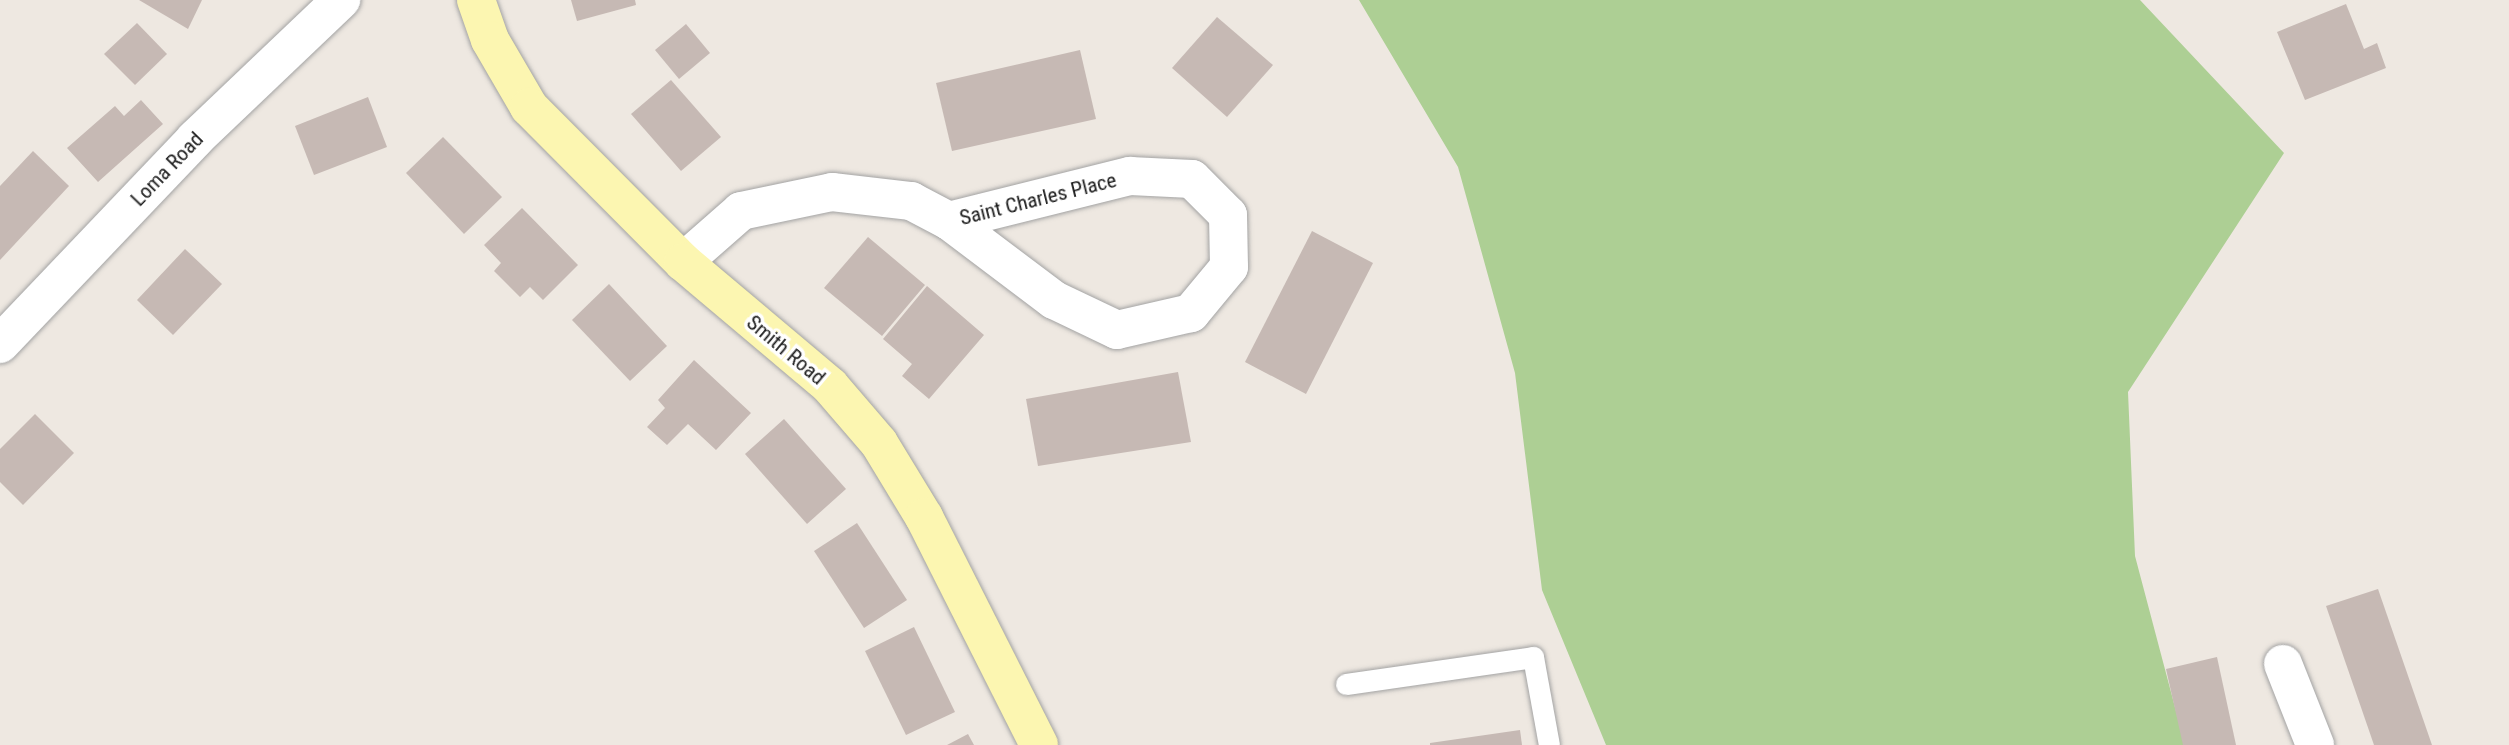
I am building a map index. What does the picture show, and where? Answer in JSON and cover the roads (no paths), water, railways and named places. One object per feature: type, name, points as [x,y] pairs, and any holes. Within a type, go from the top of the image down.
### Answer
[{"type":"street","name":"Loma Road","points":[[0,344],[195,139],[341,0]]},
{"type":"street","name":"Smith Road","points":[[476,0],[490,40],[529,107],[682,262],[830,386],[879,443],[924,517],[994,664],[1039,745]]},
{"type":"street","name":"Saint Charles Place","points":[[682,262],[741,211],[832,192],[911,201],[949,221],[1054,300],[1117,330],[1191,313],[1229,267],[1228,215],[1192,179],[1130,176],[949,221]]},
{"type":"street","points":[[2283,664],[2315,745]]},
{"type":"lane","points":[[1346,684],[1533,657],[1549,745]]}]
